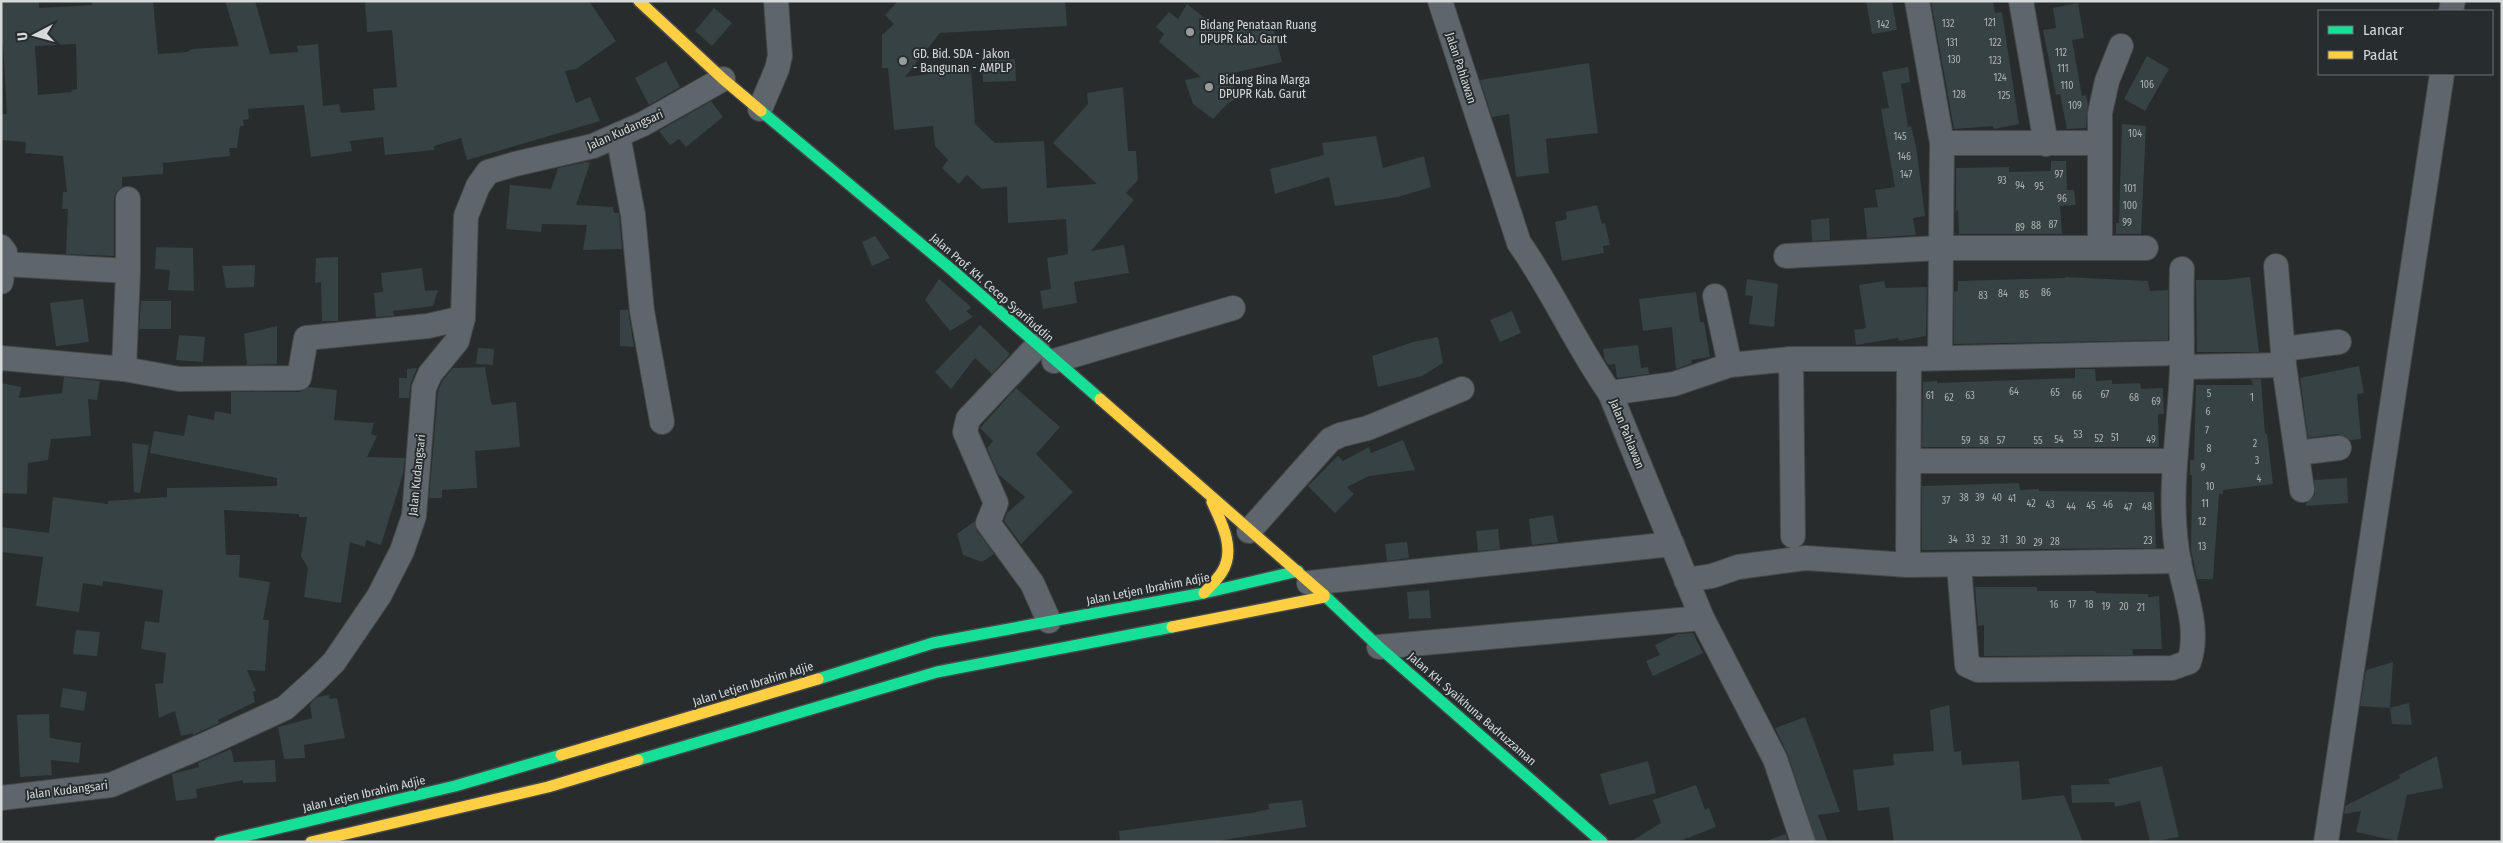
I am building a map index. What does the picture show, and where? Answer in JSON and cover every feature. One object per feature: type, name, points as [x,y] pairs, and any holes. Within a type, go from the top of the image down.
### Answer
[{"type":"street","name":"Jalan Prof. KH. Cecep Syarifuddin","points":[[639,1],[723,79],[952,270],[1310,584]]},
{"type":"street","points":[[760,109],[778,69],[780,56],[776,1]]},
{"type":"street","name":"Jalan Pahlawan","points":[[1440,1],[1520,243],[1539,272],[1588,361],[1610,393],[1702,618],[1775,759],[1803,842]]},
{"type":"street","points":[[1917,1],[1942,143],[1939,248],[1940,358]]},
{"type":"street","points":[[2021,1],[2046,144]]},
{"type":"street","points":[[2100,248],[2100,114],[2107,81],[2120,46]]},
{"type":"street","points":[[2326,842],[2442,75]]},
{"type":"street","name":"Jalan Kudangsari","points":[[1,798],[111,785],[285,708],[318,678],[334,662],[379,596],[402,551],[414,516],[424,388],[430,374],[457,341],[463,318],[466,216],[478,186],[488,172],[593,146],[618,135],[723,79]]},
{"type":"street","points":[[618,135],[633,215],[642,311],[662,422]]},
{"type":"street","points":[[1942,143],[2100,144]]},
{"type":"street","points":[[124,369],[128,271],[128,200]]},
{"type":"street","points":[[1786,256],[1939,248],[2146,248]]},
{"type":"street","points":[[2,257],[128,271]]},
{"type":"street","points":[[2276,266],[2284,357],[2302,490]]},
{"type":"street","points":[[1960,565],[1967,665],[1978,670],[2172,668],[2189,662],[2192,652],[2191,614],[2179,562],[2174,522],[2174,461],[2181,360],[2182,269]]},
{"type":"street","points":[[1715,296],[1730,365]]},
{"type":"street","points":[[1049,621],[1032,583],[988,523],[996,503],[965,432],[968,419],[1046,353],[1233,308]]},
{"type":"street","points":[[1,358],[124,369],[179,379],[299,378],[306,338],[428,326],[463,318]]},
{"type":"street","points":[[1610,393],[1674,384],[1730,365],[1791,359],[2181,360],[2284,357],[2339,342]]},
{"type":"street","points":[[1791,359],[1793,536]]},
{"type":"street","points":[[1908,359],[1908,565]]},
{"type":"street","points":[[1249,530],[1330,440],[1340,435],[1352,434],[1368,428],[1462,389]]},
{"type":"street","points":[[2297,453],[2338,448]]},
{"type":"street","points":[[1909,461],[2174,461]]},
{"type":"street","points":[[1204,593],[1224,568],[1228,549],[1225,530],[1210,496]]},
{"type":"street","points":[[311,842],[548,787],[937,672],[1310,584],[1672,544]]},
{"type":"street","points":[[1686,580],[1712,576],[1738,567],[1806,558],[1908,565],[2179,562]]},
{"type":"street","name":"Jalan Letjen Ibrahim Adjie","points":[[220,842],[455,786],[759,698],[933,643],[1204,593],[1310,584]]},
{"type":"street","name":"Jalan KH. Syaikhuna Badruzzaman","points":[[1310,584],[1602,842]]},
{"type":"street","points":[[1379,646],[1702,618]]},
{"type":"building","points":[[1,1],[39,1],[39,8],[92,5],[92,1],[153,1],[158,54],[187,52],[192,49],[239,46],[225,1],[255,1],[270,54],[298,52],[297,46],[318,44],[323,106],[339,104],[341,113],[375,110],[373,89],[397,87],[392,30],[367,32],[365,1],[589,1],[616,41],[576,69],[565,71],[576,103],[590,97],[600,121],[467,160],[461,138],[434,146],[434,150],[385,155],[383,137],[350,141],[352,151],[311,157],[304,105],[248,109],[249,119],[243,120],[244,126],[240,126],[237,148],[229,148],[230,156],[163,163],[163,174],[122,177],[122,187],[116,192],[114,199],[114,256],[66,254],[68,209],[62,209],[63,192],[67,192],[63,156],[25,153],[26,142],[1,140],[1,114],[7,114],[3,45],[1,45]],"holes":[[[76,44],[77,89],[71,90],[72,92],[38,95],[35,46]]]},
{"type":"building","points":[[898,1],[1065,1],[1067,26],[940,33],[905,77],[971,69],[975,124],[995,143],[1044,141],[1047,188],[1097,184],[1053,143],[1088,104],[1087,93],[1123,87],[1128,151],[1136,151],[1138,180],[1126,193],[1134,200],[1091,251],[1124,245],[1129,273],[1074,282],[1077,303],[1043,309],[1040,291],[1051,289],[1047,258],[1068,254],[1066,219],[1008,223],[1007,187],[982,189],[967,175],[959,184],[942,168],[948,160],[935,146],[933,126],[894,130],[888,68],[882,68],[882,35],[894,24],[885,15]]},
{"type":"building","points":[[1866,1],[1892,1],[1897,30],[1872,34]]},
{"type":"building","points":[[1931,1],[1993,1],[1995,13],[2002,12],[2019,124],[1994,129],[1993,126],[1954,129]]},
{"type":"building","points":[[2078,3],[2084,38],[2072,40],[2082,96],[2086,95],[2088,104],[2086,128],[2067,129],[2060,94],[2056,95],[2043,30],[2056,28],[2053,8]]},
{"type":"building","points":[[1187,4],[1221,31],[1271,20],[1282,62],[1224,75],[1242,95],[1227,104],[1213,119],[1193,104],[1185,80],[1201,77],[1159,42],[1164,34],[1156,27],[1169,12],[1178,19]]},
{"type":"building","points":[[714,8],[732,23],[712,46],[695,31]]},
{"type":"building","points":[[2147,56],[2169,69],[2145,111],[2124,99]]},
{"type":"building","points":[[1015,59],[1016,81],[983,82],[982,61]]},
{"type":"building","points":[[666,61],[680,87],[649,105],[635,78]]},
{"type":"building","points":[[1589,63],[1598,133],[1546,139],[1549,173],[1516,177],[1509,114],[1492,117],[1480,80]]},
{"type":"building","points":[[1908,67],[1910,82],[1901,84],[1908,127],[1911,126],[1916,146],[1925,216],[1913,218],[1916,235],[1867,238],[1864,208],[1878,207],[1875,190],[1895,187],[1881,109],[1889,108],[1882,72]]},
{"type":"building","points":[[711,101],[723,117],[686,147],[679,139],[670,145],[659,131]]},
{"type":"building","points":[[2122,124],[2146,126],[2141,234],[2116,234],[2116,223],[2119,223]]},
{"type":"building","points":[[1376,136],[1383,168],[1424,156],[1431,187],[1398,197],[1335,206],[1329,177],[1275,194],[1270,169],[1324,155],[1322,143]]},
{"type":"building","points":[[2051,161],[2066,161],[2067,190],[2074,190],[2076,205],[2060,206],[2062,234],[1959,234],[1958,210],[1956,211],[1956,168],[2009,167],[2009,172],[2051,171]]},
{"type":"building","points":[[586,162],[590,163],[576,205],[613,207],[614,213],[619,213],[622,249],[583,250],[587,225],[542,224],[541,232],[506,229],[510,185],[551,189],[558,168]]},
{"type":"building","points":[[1597,205],[1602,224],[1605,223],[1610,245],[1603,246],[1604,253],[1562,261],[1555,222],[1567,219],[1566,212]]},
{"type":"building","points":[[1829,218],[1830,240],[1812,241],[1811,220]]},
{"type":"building","points":[[875,236],[890,258],[872,266],[862,242]]},
{"type":"building","points":[[156,247],[193,248],[194,291],[168,290],[170,270],[155,269]]},
{"type":"building","points":[[338,257],[338,321],[322,321],[321,282],[315,283],[316,258]]},
{"type":"building","points":[[255,265],[254,287],[226,288],[222,266]]},
{"type":"building","points":[[422,268],[425,291],[438,290],[433,306],[393,311],[394,316],[376,317],[374,293],[383,292],[381,273]]},
{"type":"building","points":[[2065,277],[2148,281],[2150,291],[2168,290],[2168,340],[1954,344],[1954,292],[1958,291],[1958,281]]},
{"type":"building","points":[[2250,277],[2259,352],[2197,352],[2196,280],[2225,280]]},
{"type":"building","points":[[939,279],[969,305],[971,308],[966,311],[973,317],[950,331],[925,300]]},
{"type":"building","points":[[1747,279],[1778,284],[1774,327],[1749,324],[1753,296],[1745,295]]},
{"type":"building","points":[[1884,281],[1886,288],[1927,287],[1926,336],[1899,341],[1898,338],[1856,345],[1854,330],[1866,328],[1859,285]]},
{"type":"building","points":[[1696,292],[1700,322],[1704,322],[1710,357],[1691,360],[1692,363],[1676,369],[1672,327],[1643,331],[1639,299]]},
{"type":"building","points":[[83,299],[89,342],[56,346],[50,303]]},
{"type":"building","points":[[141,301],[171,301],[171,329],[139,329]]},
{"type":"building","points":[[620,310],[628,310],[634,347],[620,346]]},
{"type":"building","points":[[1512,311],[1521,333],[1500,342],[1490,320]]},
{"type":"building","points":[[980,325],[1010,354],[992,374],[975,358],[951,389],[935,372]]},
{"type":"building","points":[[277,326],[277,364],[247,365],[244,334]]},
{"type":"building","points":[[179,335],[205,337],[203,362],[176,360]]},
{"type":"building","points":[[1438,337],[1443,363],[1422,376],[1378,387],[1372,356],[1413,342]]},
{"type":"building","points":[[1638,345],[1641,368],[1648,367],[1649,374],[1617,378],[1615,364],[1608,365],[1603,349]]},
{"type":"building","points":[[478,348],[494,349],[493,365],[476,364]]},
{"type":"building","points":[[2359,366],[2364,393],[2357,394],[2361,439],[2350,440],[2338,434],[2308,438],[2300,378]]},
{"type":"building","points":[[485,367],[491,403],[493,405],[516,402],[520,447],[475,451],[477,488],[442,490],[442,498],[429,498],[438,391],[442,381],[453,368]]},
{"type":"building","points":[[417,368],[411,383],[409,398],[399,398],[399,378],[407,378],[407,369]]},
{"type":"building","points":[[2075,369],[2095,369],[2096,381],[2112,380],[2112,384],[2140,383],[2141,389],[2163,388],[2164,414],[2158,414],[2159,447],[1922,447],[1923,382],[2075,378]]},
{"type":"building","points":[[64,377],[100,381],[97,400],[88,399],[91,436],[51,439],[48,460],[28,463],[27,494],[1,493],[1,383],[21,387],[19,398],[62,393]]},
{"type":"building","points":[[2251,379],[2261,379],[2265,434],[2267,433],[2273,484],[2223,490],[2223,494],[2219,494],[2213,579],[2197,579],[2191,550],[2192,475],[2190,475],[2190,460],[2194,460],[2196,385],[2253,385]]},
{"type":"building","points":[[309,387],[337,390],[334,420],[374,423],[371,434],[377,436],[367,457],[405,458],[403,474],[381,545],[366,540],[365,547],[350,542],[341,603],[304,597],[308,568],[301,556],[307,517],[299,517],[299,514],[224,510],[226,555],[240,555],[239,577],[270,582],[263,620],[269,620],[265,671],[247,670],[256,691],[253,692],[255,702],[218,720],[219,723],[193,735],[193,733],[181,736],[175,711],[159,718],[155,684],[163,683],[166,653],[141,649],[145,621],[159,623],[163,590],[103,581],[102,586],[83,583],[79,612],[36,606],[43,557],[1,552],[1,527],[49,533],[53,497],[108,504],[108,501],[167,497],[167,488],[277,486],[277,478],[150,453],[154,431],[184,436],[188,415],[214,420],[215,411],[231,414],[231,392],[299,392]]},
{"type":"building","points":[[1016,388],[1060,427],[1036,454],[1073,492],[1021,544],[1004,521],[1007,513],[1025,497],[998,474],[987,448],[993,441],[980,428]]},
{"type":"building","points":[[1403,440],[1415,470],[1369,476],[1347,487],[1354,494],[1335,513],[1308,486],[1338,456],[1343,461],[1369,447],[1371,453]]},
{"type":"building","points":[[132,443],[149,445],[140,493],[134,492]]},
{"type":"building","points":[[2347,478],[2348,503],[2306,506],[2306,503],[2315,495],[2314,480]]},
{"type":"building","points":[[2019,483],[2020,490],[2154,492],[2156,548],[1922,550],[1922,486]]},
{"type":"building","points":[[1553,515],[1558,542],[1532,545],[1529,519]]},
{"type":"building","points":[[975,521],[977,531],[994,554],[982,562],[963,555],[957,534]]},
{"type":"building","points":[[1498,529],[1500,549],[1478,551],[1476,531]]},
{"type":"building","points":[[1407,542],[1409,558],[1387,561],[1385,544]]},
{"type":"building","points":[[1975,587],[2037,587],[2037,591],[2095,591],[2096,593],[2148,594],[2148,597],[2159,596],[2162,649],[2132,649],[2133,655],[1984,656],[1984,625],[1978,626]]},
{"type":"building","points":[[1429,590],[1431,618],[1409,619],[1407,592]]},
{"type":"building","points":[[76,630],[100,632],[97,656],[73,654]]},
{"type":"building","points":[[1693,633],[1703,653],[1653,676],[1646,661],[1660,655],[1655,645],[1678,634]]},
{"type":"building","points":[[2393,662],[2390,708],[2360,706],[2366,670]]},
{"type":"building","points":[[63,688],[87,692],[84,711],[60,707]]},
{"type":"building","points":[[329,695],[330,699],[337,698],[345,738],[304,745],[305,758],[284,759],[278,727],[312,718],[310,704],[317,697]]},
{"type":"building","points":[[2409,703],[2412,725],[2392,724],[2390,708]]},
{"type":"building","points":[[1949,705],[1954,752],[1961,751],[1962,765],[2019,761],[2022,800],[2064,795],[2083,842],[1894,842],[1889,807],[1858,811],[1853,770],[1894,765],[1893,754],[1934,751],[1930,710]]},
{"type":"building","points":[[49,714],[50,738],[81,743],[79,763],[51,760],[52,775],[20,777],[17,715]]},
{"type":"building","points":[[1805,717],[1840,812],[1818,815],[1828,842],[1816,842],[1788,755],[1775,728]]},
{"type":"building","points":[[231,749],[234,762],[275,760],[276,782],[243,783],[243,780],[196,789],[197,798],[176,801],[172,774],[199,767],[198,763]]},
{"type":"building","points":[[2437,756],[2443,788],[2407,795],[2397,841],[2356,832],[2361,811],[2344,814],[2345,806],[2400,778],[2399,775]]},
{"type":"building","points":[[1648,761],[1656,793],[1609,805],[1600,774]]},
{"type":"building","points":[[2162,766],[2179,837],[2150,842],[2140,801],[2115,807],[2114,802],[2072,803],[2071,785],[2110,784],[2108,779]]},
{"type":"building","points":[[1696,785],[1705,810],[1709,808],[1716,827],[1677,842],[1630,842],[1661,823],[1653,800]]},
{"type":"building","points":[[1302,800],[1306,827],[1211,842],[1120,842],[1119,831],[1252,813],[1269,809],[1268,804]]},
{"type":"building","points":[[1786,834],[1788,842],[1769,842],[1769,840]]},
{"type":"traffic: fast","points":[[761,111],[952,270],[1100,399]]},
{"type":"traffic: fast","points":[[818,679],[933,643],[1204,593],[1298,571]]},
{"type":"traffic: fast","points":[[1324,595],[1379,647],[1602,842]]},
{"type":"traffic: fast","points":[[638,760],[937,672],[1172,627]]},
{"type":"traffic: fast","points":[[220,842],[455,786],[561,755]]},
{"type":"traffic: slow","points":[[639,1],[723,79],[761,111]]},
{"type":"traffic: slow","points":[[1100,399],[1324,595]]},
{"type":"traffic: slow","points":[[1204,593],[1222,572],[1228,555],[1226,537],[1212,502]]},
{"type":"traffic: slow","points":[[1172,627],[1324,597]]},
{"type":"traffic: slow","points":[[561,755],[818,679]]},
{"type":"traffic: slow","points":[[311,842],[548,787],[638,760]]},
{"type":"place","name":"Bidang Penataan Ruang DPUPR Kab. Garut","points":[[1190,32]]},
{"type":"place","name":"GD. Bid. SDA - Jakon - Bangunan - AMPLP","points":[[903,61]]},
{"type":"place","name":"Bidang Bina Marga DPUPR Kab. Garut","points":[[1209,87]]}]
